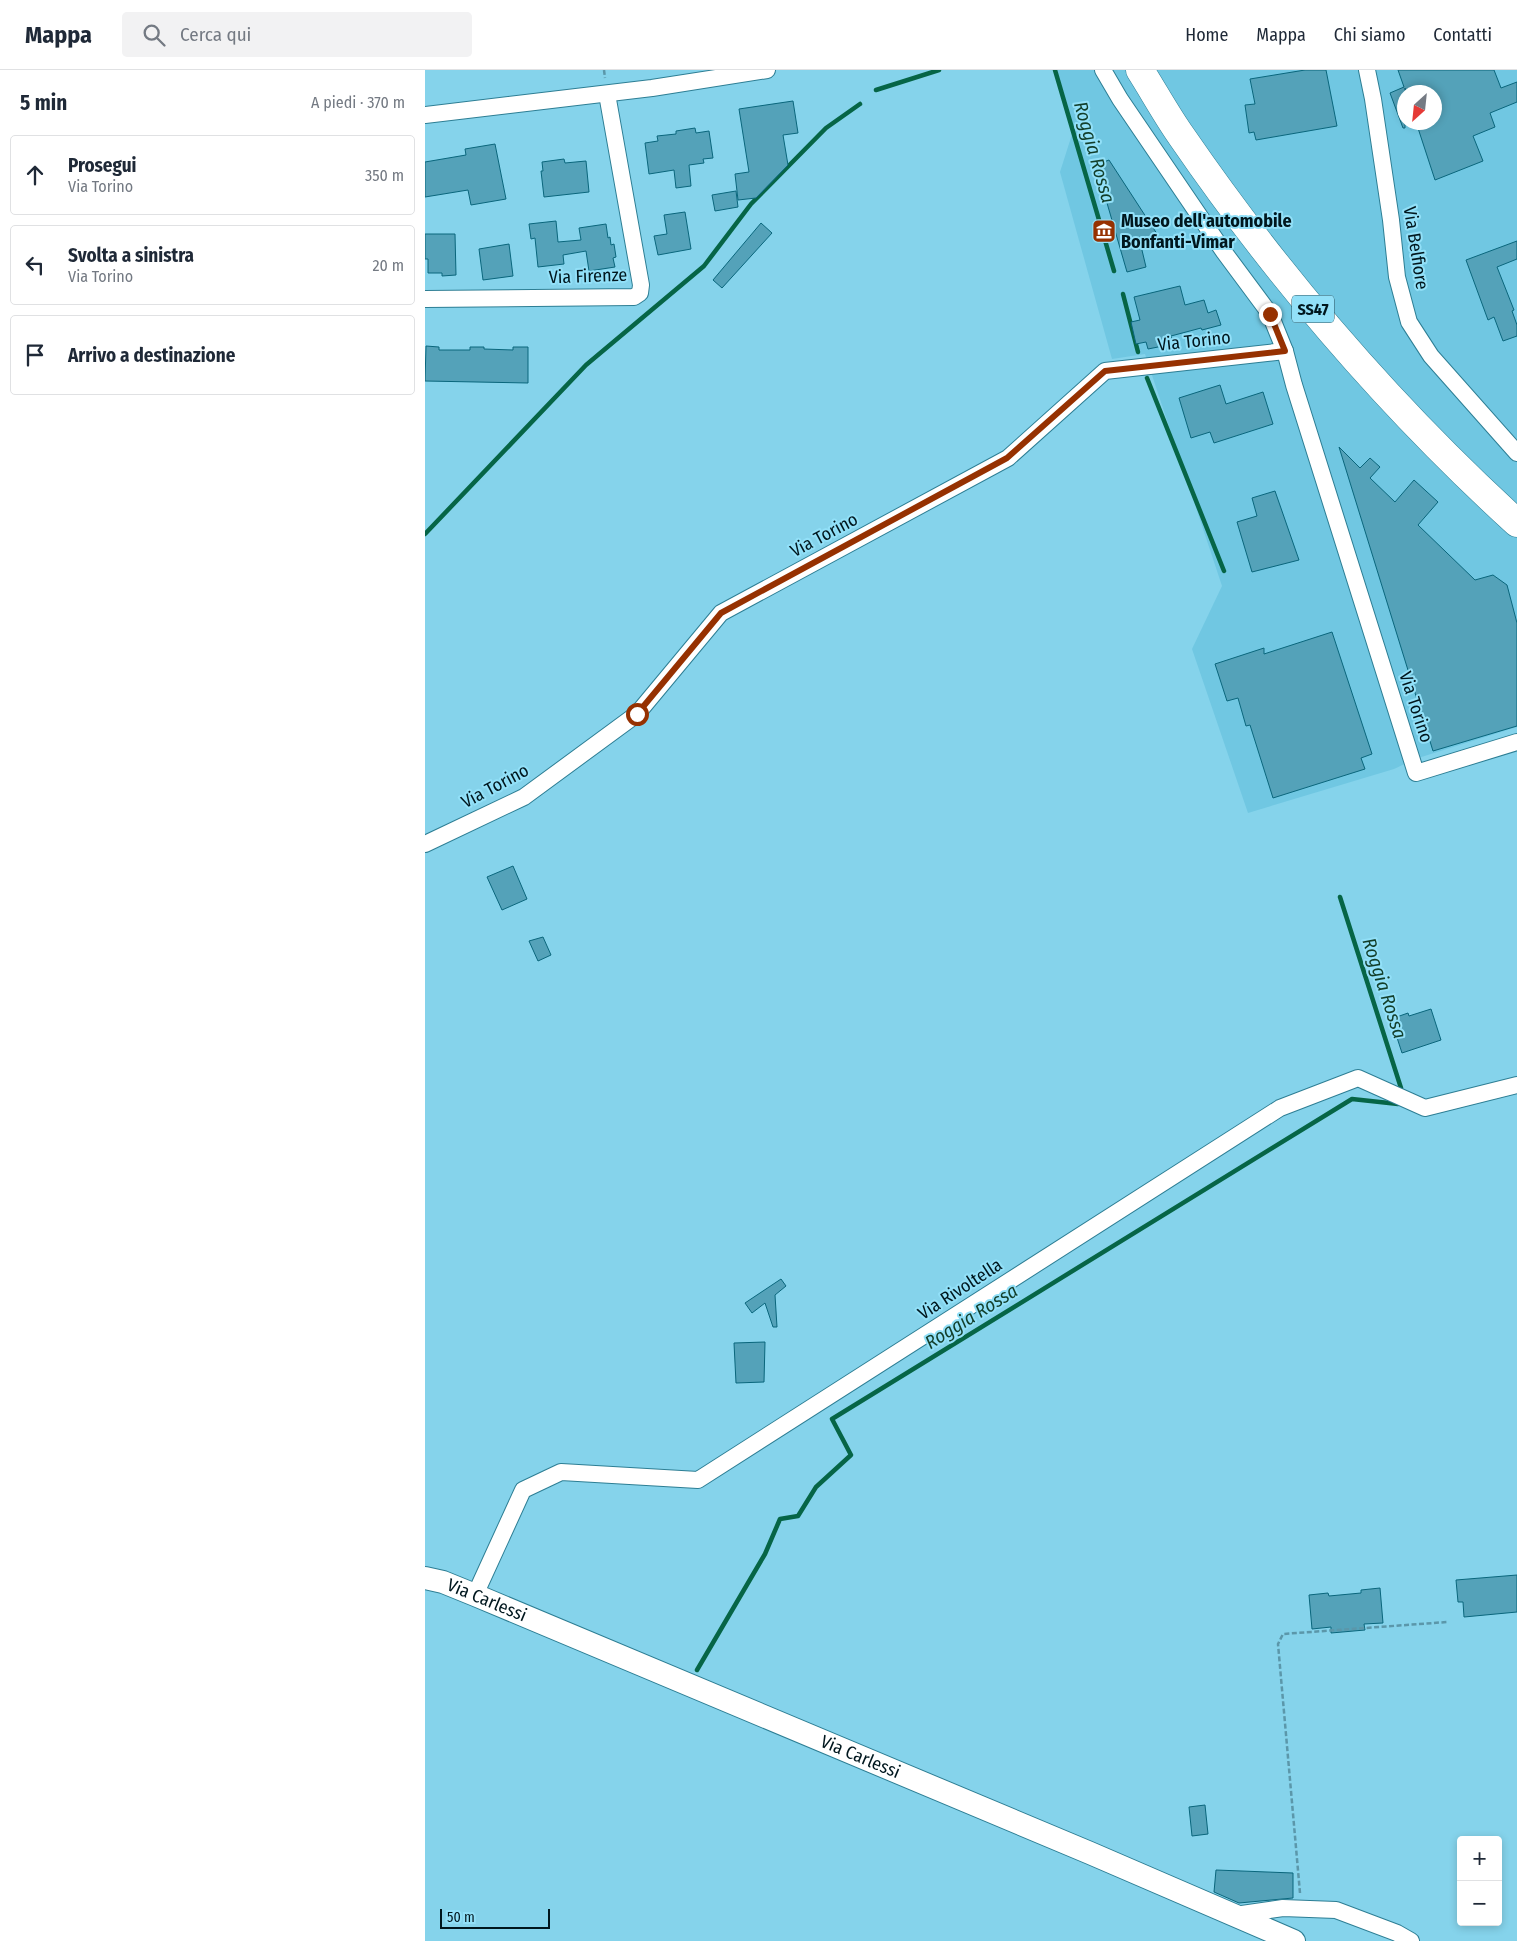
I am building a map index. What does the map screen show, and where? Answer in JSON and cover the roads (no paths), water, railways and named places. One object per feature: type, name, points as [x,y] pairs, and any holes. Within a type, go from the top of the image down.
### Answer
[{"type":"highway","name":"SS47","points":[[1140,70],[1193,152],[1260,243],[1333,334],[1388,395],[1517,523]]},
{"type":"highway","name":"SS47","points":[[1159,70],[1236,188],[1341,320],[1453,441],[1517,499]]},
{"type":"main road","name":"Via Carlessi","points":[[425,1578],[443,1582],[475,1595],[1294,1941]]},
{"type":"street","points":[[425,115],[607,94],[767,70]]},
{"type":"street","name":"Via Torino","points":[[1103,70],[1120,99],[1224,252],[1270,314],[1285,351],[1416,773],[1517,742]]},
{"type":"street","name":"Via Belfiore","points":[[1367,70],[1391,220],[1397,277],[1409,322],[1431,356],[1470,403],[1517,453]]},
{"type":"street","name":"Via Firenze","points":[[425,298],[634,297],[640,293],[641,286],[607,94]]},
{"type":"street","name":"Via Torino","points":[[425,844],[524,797],[637,714],[721,613],[1007,458],[1105,371],[1285,351]]},
{"type":"street","name":"Via Rivoltella","points":[[475,1595],[523,1490],[561,1472],[698,1480],[1281,1108],[1358,1078],[1425,1108],[1517,1085]]},
{"type":"street","points":[[1235,1915],[1283,1908],[1336,1910],[1397,1933],[1411,1941]]},
{"type":"waterway","points":[[876,90],[939,70]]},
{"type":"waterway","name":"Roggia Rossa","points":[[1055,70],[1114,271]]},
{"type":"waterway","points":[[425,534],[586,365],[704,266],[751,204],[826,128],[860,104]]},
{"type":"waterway","name":"Roggia Rossa","points":[[1123,294],[1138,352]]},
{"type":"waterway","name":"Roggia Rossa","points":[[1147,378],[1224,571]]},
{"type":"waterway","name":"Roggia Rossa","points":[[1340,897],[1401,1088]]},
{"type":"waterway","name":"Roggia Rossa","points":[[697,1670],[765,1554],[780,1519],[798,1516],[816,1487],[851,1455],[832,1419],[1352,1099],[1398,1104]]},
{"type":"place","name":"Museo dell'automobile Bonfanti-Vimar","points":[[1104,231]]}]
